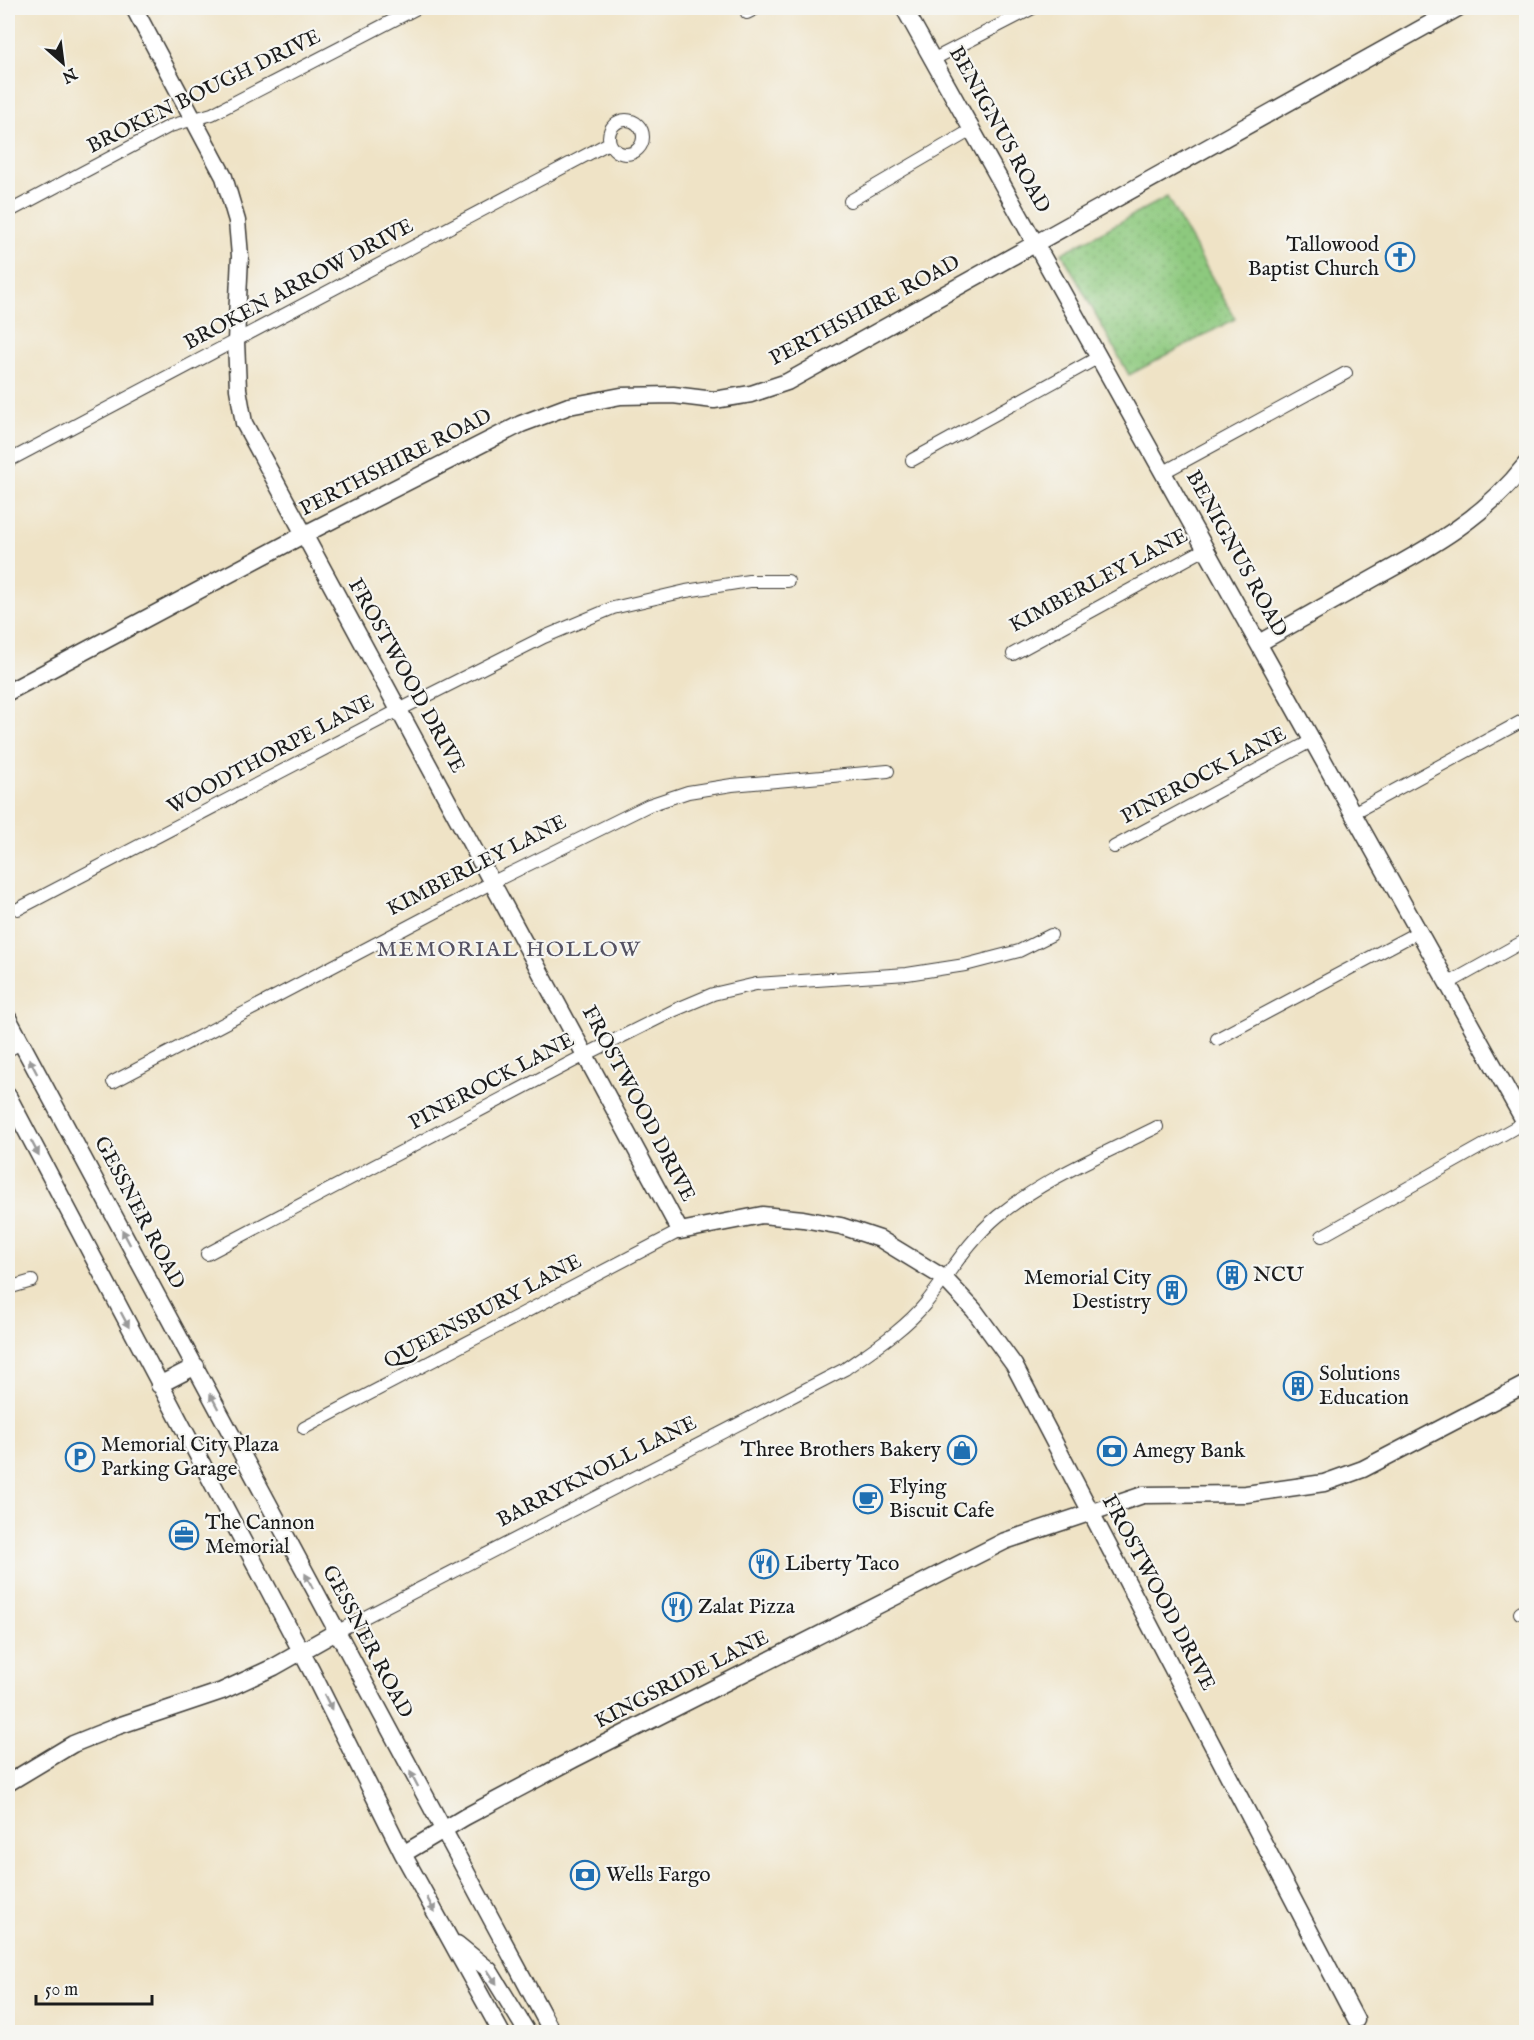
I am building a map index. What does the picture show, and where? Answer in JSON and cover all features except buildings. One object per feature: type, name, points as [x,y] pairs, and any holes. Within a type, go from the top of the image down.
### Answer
[{"type":"street","name":"FROSTWOOD DRIVE","points":[[135,8],[224,177],[237,221],[240,256],[236,341],[238,389],[244,423],[680,1231],[762,1215],[841,1226],[880,1239],[945,1278],[974,1310],[1014,1365],[1359,2027]]},
{"type":"street","name":"BROKEN BOUGH DRIVE","points":[[8,212],[170,126],[191,118],[212,114],[417,8]]},
{"type":"street","name":"BENIGNUS ROAD","points":[[904,8],[1526,1123]]},
{"type":"street","points":[[934,59],[1033,8]]},
{"type":"street","name":"PERTHSHIRE ROAD","points":[[8,692],[303,535],[521,424],[569,406],[621,396],[673,395],[714,400],[751,394],[787,382],[1458,8]]},
{"type":"street","points":[[850,201],[973,129]]},
{"type":"street","name":"BROKEN ARROW DRIVE","points":[[8,461],[609,143]]},
{"type":"street","points":[[912,460],[1099,357]]},
{"type":"street","points":[[1164,472],[1346,373]]},
{"type":"street","points":[[1259,643],[1437,544],[1474,519],[1510,485],[1527,464]]},
{"type":"street","name":"KIMBERLEY LANE","points":[[1013,654],[1207,548]]},
{"type":"street","name":"WOODTHORPE LANE","points":[[18,909],[399,710],[544,638],[614,608],[687,591],[739,583],[788,581]]},
{"type":"street","points":[[1353,813],[1527,719]]},
{"type":"street","name":"PINEROCK LANE","points":[[1114,847],[1312,740]]},
{"type":"street","name":"KIMBERLEY LANE","points":[[113,1082],[493,882],[629,814],[688,792],[732,785],[888,771]]},
{"type":"street","points":[[1217,1039],[1420,931]]},
{"type":"street","name":"PINEROCK LANE","points":[[207,1254],[586,1054],[713,994],[756,984],[907,974],[966,965],[1019,951],[1052,935]]},
{"type":"street","points":[[1449,983],[1527,940]]},
{"type":"street","name":"GESSNER ROAD","points":[[8,1018],[14,1047],[196,1366],[549,2031]]},
{"type":"street","points":[[8,1096],[299,1652],[316,1679],[403,1854],[501,2032]]},
{"type":"street","points":[[1322,1236],[1526,1123]]},
{"type":"street","name":"BARRYKNOLL LANE","points":[[8,1783],[73,1744],[118,1726],[222,1691],[274,1667],[336,1632],[845,1369],[888,1338],[925,1305],[968,1245],[999,1215],[1044,1185],[1157,1127]]},
{"type":"street","name":"QUEENSBURY LANE","points":[[304,1428],[680,1231]]},
{"type":"street","points":[[8,1288],[32,1281]]},
{"type":"street","points":[[159,1385],[196,1366]]},
{"type":"street","name":"KINGSRIDE LANE","points":[[403,1854],[442,1830],[574,1759],[718,1689],[1005,1541],[1143,1495],[1246,1494],[1324,1483],[1363,1469],[1527,1384]]},
{"type":"street","points":[[449,1938],[489,1970],[527,2032]]},
{"type":"green space","points":[[1167,197],[1235,319],[1129,375],[1062,253]]},
{"type":"place","name":"Tallowood Baptist Church","points":[[1400,257]]},
{"type":"place","name":"NCU","points":[[1232,1275]]},
{"type":"place","name":"Memorial City Destistry","points":[[1172,1290]]},
{"type":"place","name":"Solutions Education","points":[[1298,1386]]},
{"type":"place","name":"Three Brothers Bakery","points":[[962,1450]]},
{"type":"place","name":"Amegy Bank","points":[[1112,1451]]},
{"type":"place","name":"Memorial City Plaza Parking Garage","points":[[80,1457]]},
{"type":"place","name":"Flying Biscuit Cafe","points":[[868,1499]]},
{"type":"place","name":"The Cannon Memorial","points":[[184,1535]]},
{"type":"place","name":"Liberty Taco","points":[[764,1564]]},
{"type":"place","name":"Zalat Pizza","points":[[677,1607]]},
{"type":"place","name":"Wells Fargo","points":[[585,1875]]},
{"type":"district","name":"MEMORIAL HOLLOW","points":[[509,950]]}]
